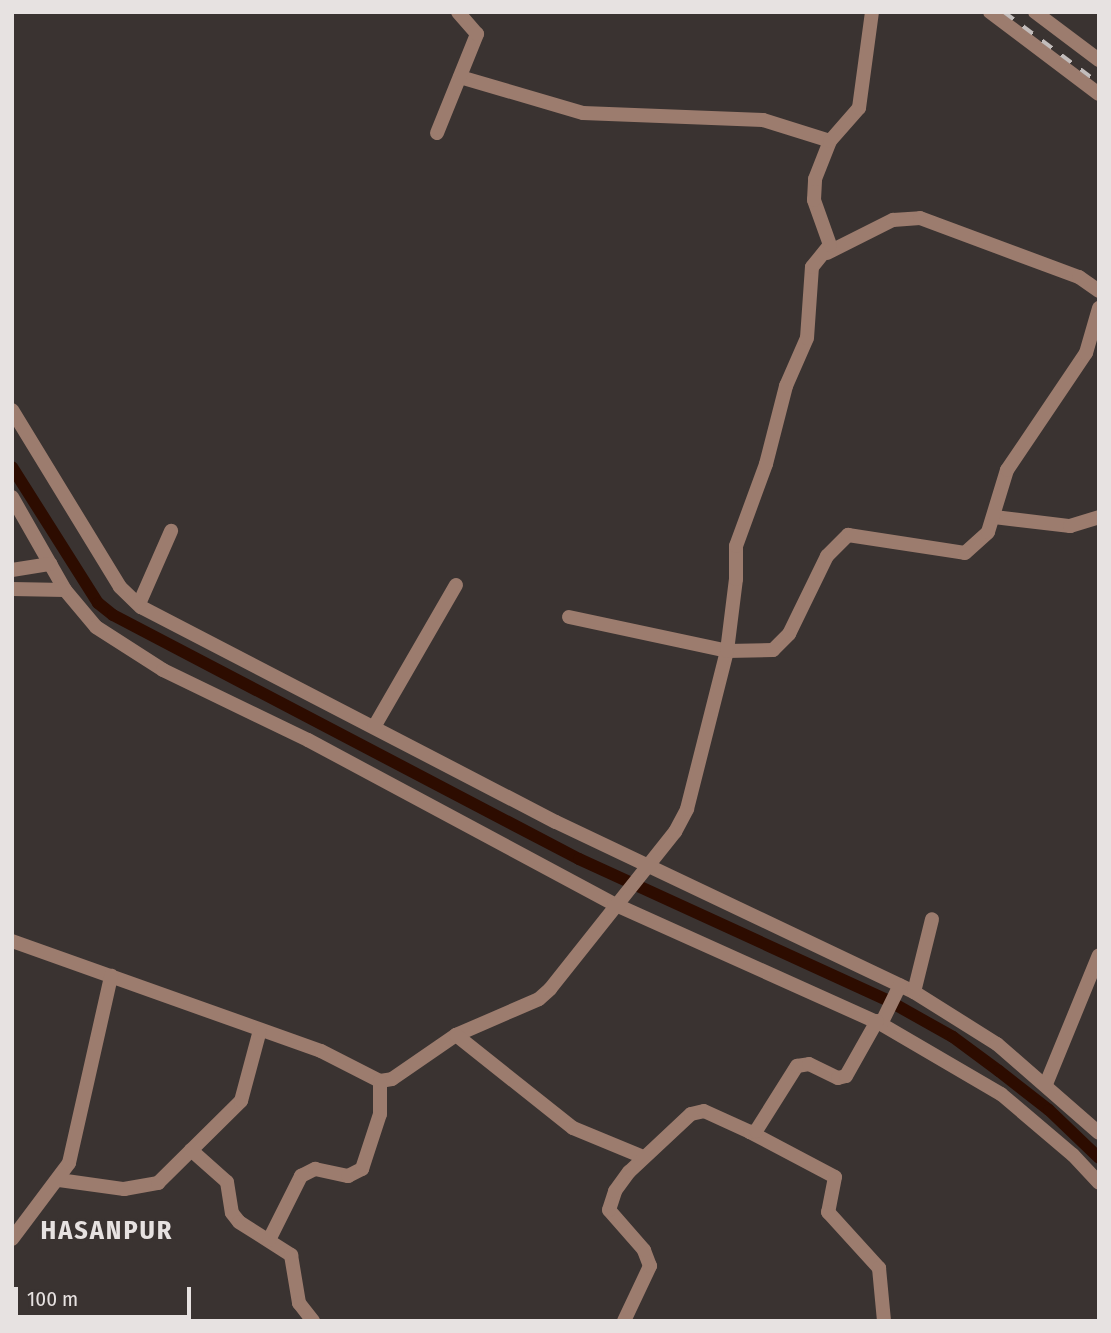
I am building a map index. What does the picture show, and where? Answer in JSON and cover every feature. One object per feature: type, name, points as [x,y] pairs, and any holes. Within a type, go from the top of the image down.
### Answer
[{"type":"street","points":[[437,132],[477,34],[458,12]]},
{"type":"street","points":[[827,253],[829,236],[812,190],[830,141],[859,108],[872,12]]},
{"type":"street","points":[[990,12],[1099,94]]},
{"type":"street","points":[[1035,12],[1099,60]]},
{"type":"street","points":[[460,77],[583,113],[763,120],[830,141]]},
{"type":"street","points":[[380,1081],[456,1035],[539,999],[644,866],[675,832],[687,809],[727,651],[735,598],[736,546],[766,464],[786,386],[807,338],[812,267],[827,253],[893,220],[920,218],[1079,277],[1099,291]]},
{"type":"street","points":[[569,617],[727,651],[773,650],[782,644],[827,556],[849,535],[965,553],[983,538],[994,517],[1007,470],[1086,353],[1099,308]]},
{"type":"street","points":[[12,411],[113,577],[139,604],[556,822],[898,988],[914,992],[997,1044],[1099,1133]]},
{"type":"street","points":[[12,497],[65,590],[96,627],[163,670],[307,740],[618,900],[881,1020],[1001,1094],[1073,1154],[1099,1183]]},
{"type":"street","points":[[994,517],[1053,525],[1092,520],[1099,531]]},
{"type":"street","points":[[139,604],[171,531]]},
{"type":"street","points":[[12,570],[51,564]]},
{"type":"street","points":[[374,727],[456,585]]},
{"type":"street","points":[[12,589],[65,590]]},
{"type":"street","points":[[914,992],[932,919]]},
{"type":"street","points":[[12,941],[321,1051],[380,1081]]},
{"type":"street","points":[[1046,1084],[1099,955]]},
{"type":"street","points":[[12,1239],[59,1180],[77,1140],[111,976]]},
{"type":"street","points":[[750,1132],[762,1124],[797,1066],[809,1064],[838,1078],[846,1076],[898,988]]},
{"type":"street","points":[[59,1180],[144,1187],[158,1183],[241,1101],[260,1030]]},
{"type":"street","points":[[456,1035],[573,1128],[643,1157]]},
{"type":"street","points":[[269,1240],[308,1171],[348,1176],[362,1169],[380,1114],[380,1081]]},
{"type":"street","points":[[624,1321],[650,1266],[644,1250],[613,1219],[610,1202],[643,1157],[691,1114],[704,1111],[835,1177],[828,1212],[879,1268],[884,1321]]},
{"type":"street","points":[[191,1150],[227,1182],[232,1213],[239,1222],[291,1255],[299,1303],[313,1321]]},
{"type":"waterway","points":[[12,467],[98,603],[113,615],[579,859],[889,1001],[953,1037],[999,1071],[1049,1110],[1099,1158]]},
{"type":"railway","points":[[1004,12],[1099,83]]},
{"type":"district","name":"HASANPUR","points":[[107,1231]]}]
